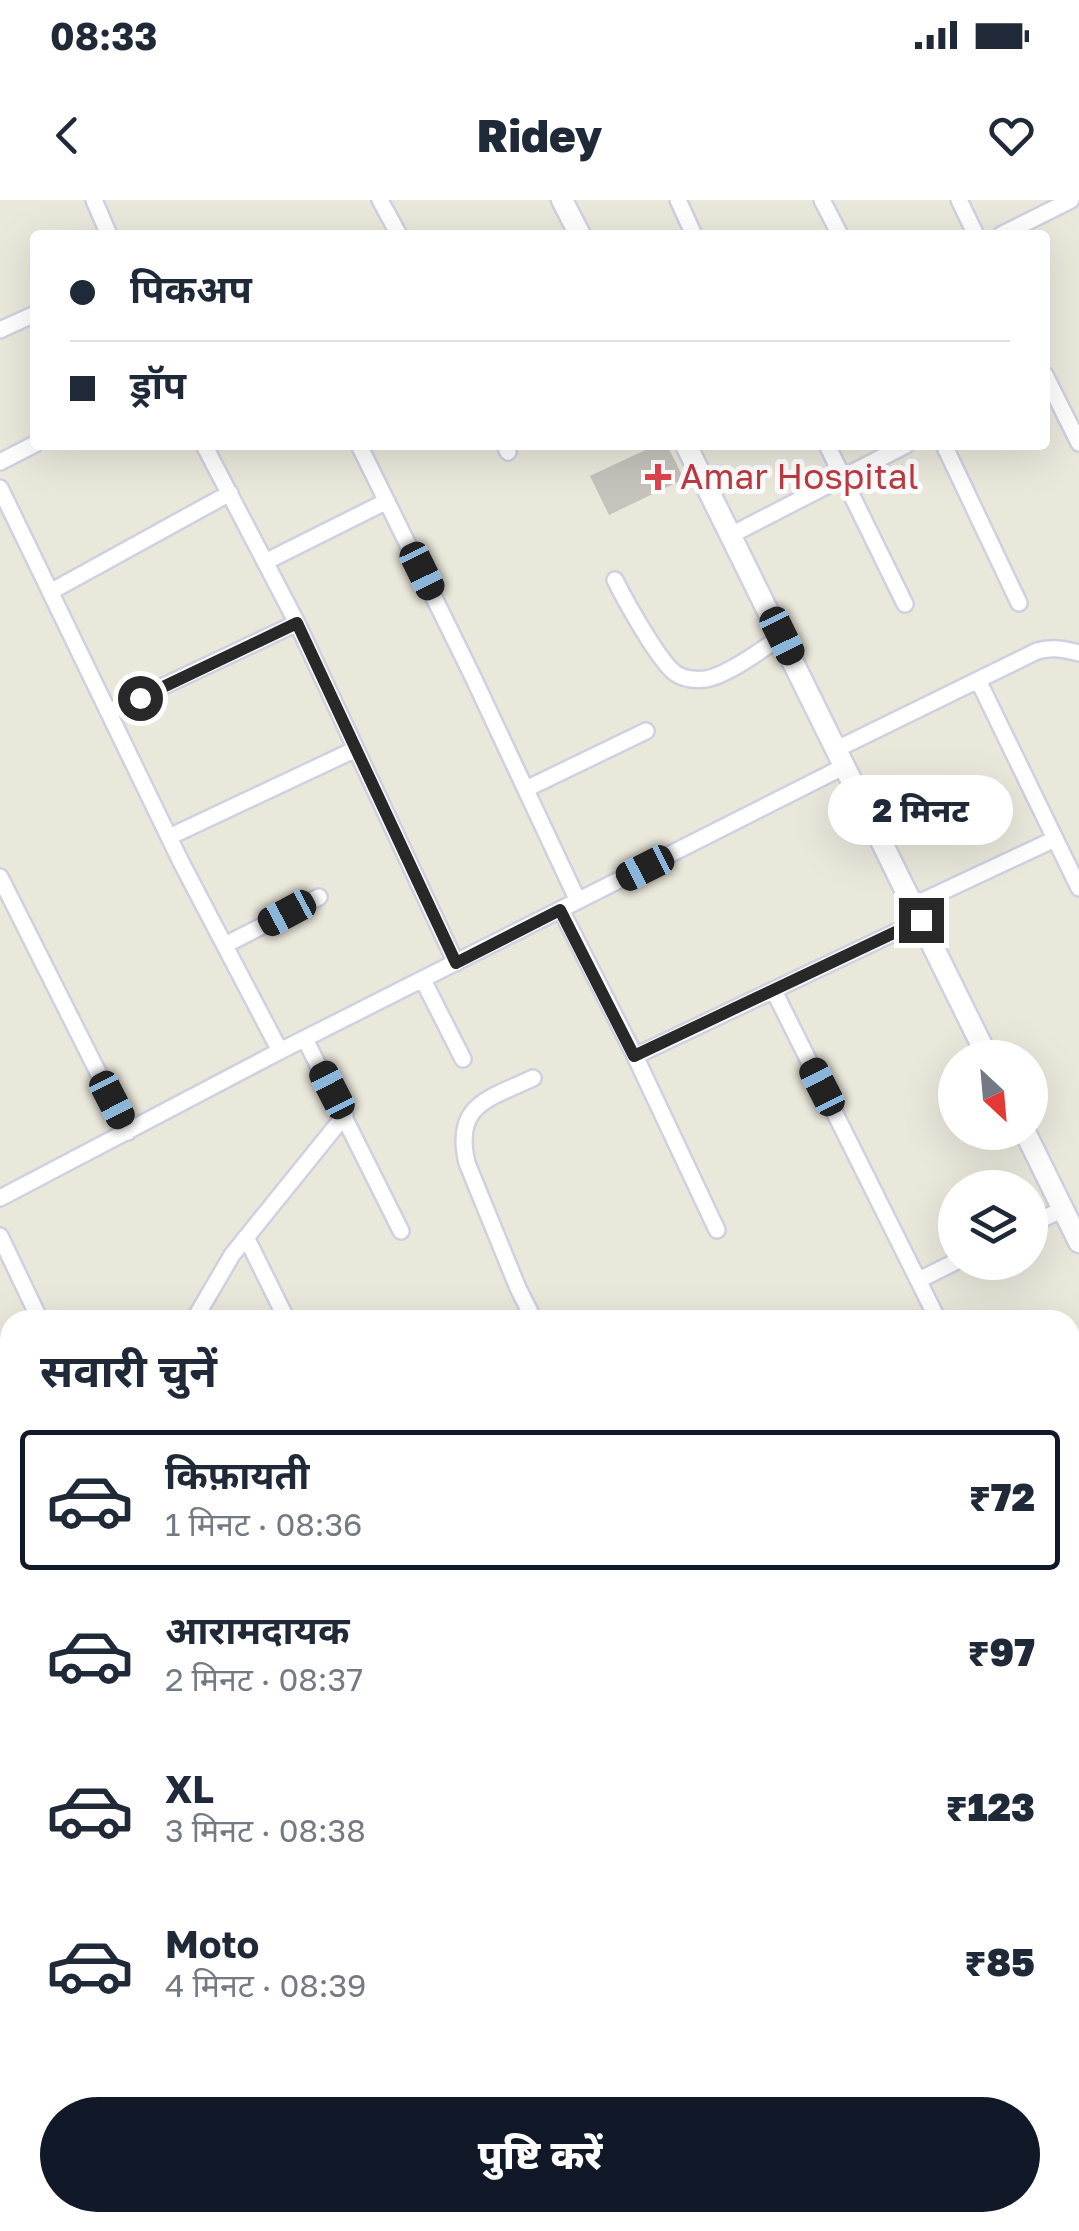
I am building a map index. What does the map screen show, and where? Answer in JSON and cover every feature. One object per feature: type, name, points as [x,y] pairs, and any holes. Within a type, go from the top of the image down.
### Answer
[{"type":"street","points":[[94,200],[107,230]]},
{"type":"street","points":[[380,200],[396,230]]},
{"type":"street","points":[[562,200],[577,230]]},
{"type":"street","points":[[678,200],[692,230]]},
{"type":"street","points":[[822,200],[837,230]]},
{"type":"street","points":[[959,200],[974,230]]},
{"type":"street","points":[[1011,230],[1071,200]]},
{"type":"street","points":[[0,329],[30,316]]},
{"type":"street","points":[[1050,384],[1079,443]]},
{"type":"street","points":[[0,462],[30,447]]},
{"type":"street","points":[[207,450],[297,623],[456,963]]},
{"type":"street","points":[[362,450],[578,901]]},
{"type":"street","points":[[688,450],[979,1040]]},
{"type":"street","points":[[829,450],[905,604]]},
{"type":"street","points":[[731,535],[896,450]]},
{"type":"street","points":[[946,450],[1019,604]]},
{"type":"street","points":[[0,488],[169,837],[280,1051]]},
{"type":"street","points":[[50,592],[230,494]]},
{"type":"street","points":[[265,562],[387,501]]},
{"type":"street","points":[[615,580],[676,674],[708,679],[782,636]]},
{"type":"street","points":[[109,712],[297,623]]},
{"type":"street","points":[[0,1198],[578,901],[978,680],[1048,648],[1079,654]]},
{"type":"street","points":[[978,680],[1079,888]]},
{"type":"street","points":[[526,790],[646,731]]},
{"type":"street","points":[[169,837],[356,749]]},
{"type":"street","points":[[634,1056],[774,991],[1055,839]]},
{"type":"street","points":[[0,877],[128,1132]]},
{"type":"street","points":[[225,946],[319,896]]},
{"type":"street","points":[[560,910],[718,1230]]},
{"type":"street","points":[[423,980],[463,1059]]},
{"type":"street","points":[[774,991],[933,1310]]},
{"type":"street","points":[[305,1038],[401,1231]]},
{"type":"street","points":[[529,1310],[464,1150],[468,1116],[477,1106],[534,1078]]},
{"type":"street","points":[[200,1310],[246,1236],[345,1116]]},
{"type":"street","points":[[1034,1150],[1077,1235]]},
{"type":"street","points":[[1048,1217],[1063,1210]]},
{"type":"street","points":[[0,1236],[35,1310]]},
{"type":"street","points":[[246,1236],[282,1310]]},
{"type":"street","points":[[919,1280],[938,1270]]},
{"type":"building","points":[[645,450],[670,450],[684,479],[609,515],[590,476]]},
{"type":"place","name":"Amar Hospital","points":[[658,477]]},
{"type":"route","points":[[140,698],[297,623],[456,963],[560,910],[634,1056],[921,920]]}]
